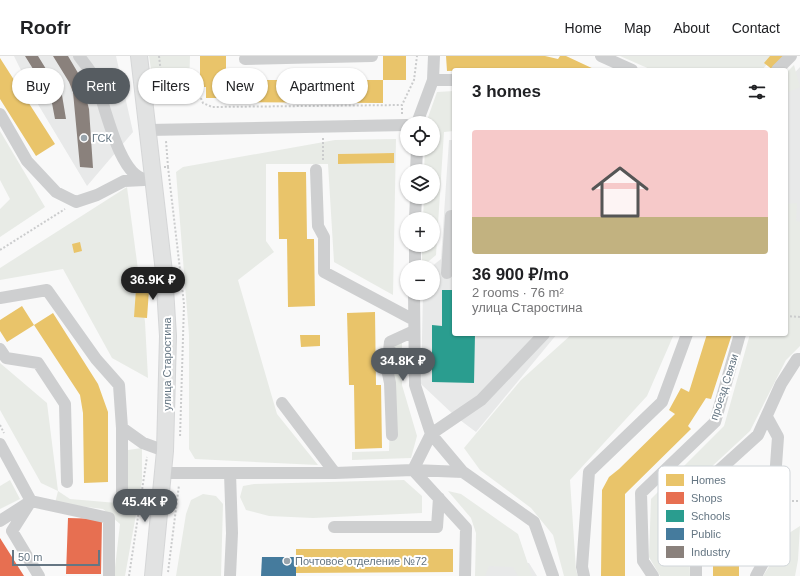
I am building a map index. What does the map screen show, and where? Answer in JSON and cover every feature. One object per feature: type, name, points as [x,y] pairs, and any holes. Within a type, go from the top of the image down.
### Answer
[{"type":"main road","name":"улица Старостина","points":[[139,56],[141,68]]},
{"type":"main road","name":"улица Старостина","points":[[145,104],[148,130],[149,179],[167,304],[168,336],[165,451],[153,576]]},
{"type":"street","points":[[79,56],[94,77],[122,158],[130,170],[149,179]]},
{"type":"street","points":[[245,59],[372,56]]},
{"type":"street","points":[[420,116],[433,80],[434,56]]},
{"type":"street","points":[[601,56],[628,68]]},
{"type":"street","points":[[779,68],[791,56]]},
{"type":"street","points":[[433,80],[452,80]]},
{"type":"street","points":[[0,114],[27,162],[56,192],[76,202],[97,195],[124,181],[149,179]]},
{"type":"street","points":[[148,130],[400,125]]},
{"type":"street","points":[[319,168],[318,226],[324,237],[324,272],[414,325]]},
{"type":"street","points":[[447,273],[452,216]]},
{"type":"street","points":[[0,298],[47,290],[96,359],[119,385],[122,428],[122,492]]},
{"type":"street","points":[[414,300],[415,385],[431,434],[463,472],[534,522],[553,576]]},
{"type":"street","points":[[392,435],[390,383],[387,369],[390,342],[414,325]]},
{"type":"street","points":[[413,470],[431,434],[481,400],[542,336]]},
{"type":"street","points":[[584,576],[582,567],[589,472],[662,402],[686,336]]},
{"type":"street","name":"проезд Связи","points":[[669,466],[715,422],[739,336]]},
{"type":"street","points":[[0,350],[6,358],[38,363],[65,404],[67,482]]},
{"type":"street","points":[[724,466],[758,435],[782,384],[797,359],[800,359]]},
{"type":"street","points":[[282,403],[335,473]]},
{"type":"street","points":[[766,417],[778,437],[776,466]]},
{"type":"street","points":[[122,428],[143,443],[165,451]]},
{"type":"street","points":[[0,444],[31,501]]},
{"type":"street","points":[[413,470],[466,528],[465,576]]},
{"type":"street","points":[[163,473],[335,473],[413,470],[463,472]]},
{"type":"street","points":[[230,473],[232,533],[230,576]]},
{"type":"street","name":"проезд Связи","points":[[652,576],[643,561],[641,493],[658,477]]},
{"type":"street","points":[[334,527],[437,527],[439,498]]},
{"type":"street","points":[[31,501],[12,530],[39,576]]},
{"type":"street","points":[[0,521],[31,501],[109,518],[109,576]]},
{"type":"street","points":[[756,576],[761,566]]},
{"type":"path","points":[[158,56],[160,68]]},
{"type":"path","points":[[204,103],[212,107],[402,105],[414,80],[417,56]]},
{"type":"path","points":[[319,168],[323,135]]},
{"type":"path","points":[[0,250],[76,202]]},
{"type":"path","points":[[788,316],[800,317]]},
{"type":"path","points":[[129,576],[146,473]]},
{"type":"shaded area","points":[[14,56],[116,56],[119,68],[72,68],[72,104],[127,104],[133,132],[87,186],[38,104],[64,104],[64,68],[20,68]]},
{"type":"shaded area","points":[[149,56],[190,56],[190,68],[151,68]]},
{"type":"shaded area","points":[[620,56],[774,56],[764,68],[647,68]]},
{"type":"shaded area","points":[[794,65],[800,87],[788,92],[788,71]]},
{"type":"shaded area","points":[[800,67],[800,301],[788,298],[788,80]]},
{"type":"shaded area","points":[[452,91],[452,131],[444,132],[440,194],[440,164],[424,164],[425,156],[440,156],[440,116],[428,116],[437,92]]},
{"type":"shaded area","points":[[0,131],[45,207],[0,237],[0,209],[10,199],[0,180]]},
{"type":"shaded area","points":[[396,139],[393,295],[334,262],[328,164],[266,164],[266,241],[274,252],[238,280],[277,414],[318,465],[195,459],[189,449],[189,335],[176,172],[183,167],[335,140]],"holes":[[[393,153],[394,163],[338,164],[338,154]]]},
{"type":"shaded area","points":[[449,140],[452,140],[452,336],[555,336],[476,432],[456,417],[421,384],[423,300],[440,300],[440,260]]},
{"type":"shaded area","points":[[127,187],[145,322],[148,378],[112,358],[63,269],[0,280],[0,268]]},
{"type":"shaded area","points":[[797,203],[796,221],[800,222],[800,346],[786,360],[750,431],[712,466],[684,466],[724,426],[749,336],[788,336],[788,204]]},
{"type":"shaded area","points":[[424,204],[439,204],[439,212],[423,212]]},
{"type":"shaded area","points":[[422,252],[436,252],[436,255],[430,260],[422,260]]},
{"type":"shaded area","points":[[570,336],[673,336],[647,396],[570,480],[576,570],[578,576],[564,576],[553,535],[531,508],[480,470],[464,448],[521,380]]},
{"type":"shaded area","points":[[402,341],[402,385],[417,436],[411,458],[352,460],[352,452],[389,451],[393,346]]},
{"type":"shaded area","points":[[0,363],[47,403],[58,491],[41,483],[0,410]]},
{"type":"shaded area","points":[[142,448],[142,481],[125,576],[114,576],[120,524],[103,509],[55,503],[58,491],[70,499],[117,503],[126,507],[128,450]]},
{"type":"shaded area","points":[[10,480],[20,499],[0,509],[0,486]]},
{"type":"shaded area","points":[[404,480],[422,496],[422,513],[313,518],[269,516],[246,510],[240,497],[243,486],[254,484]]},
{"type":"shaded area","points":[[448,491],[461,494],[518,534],[532,576],[518,576],[513,567],[489,566],[485,576],[475,576],[476,533],[471,518]]},
{"type":"shaded area","points":[[658,492],[658,566],[690,566],[690,576],[660,576],[649,557],[651,499]]},
{"type":"shaded area","points":[[203,494],[216,496],[223,504],[221,576],[176,576],[186,514],[191,500]]},
{"type":"shaded area","points":[[800,526],[798,560],[795,576],[763,576],[769,566],[790,566],[790,532]]},
{"type":"shaded area","points":[[479,562],[529,563],[537,576],[479,576]]},
{"type":"building: Homes","points":[[200,56],[226,56],[226,68],[212,68],[212,98],[206,98],[206,87],[204,87],[204,68],[200,68]]},
{"type":"building: Homes","points":[[383,56],[406,56],[406,80],[383,80]]},
{"type":"building: Homes","points":[[446,56],[545,56],[558,59],[560,56],[566,56],[592,68],[452,68],[452,71],[447,71]]},
{"type":"building: Homes","points":[[770,56],[787,56],[775,68],[770,68],[764,63]]},
{"type":"building: Homes","points":[[0,58],[12,77],[12,104],[29,104],[55,144],[36,156],[0,99]]},
{"type":"building: Homes","points":[[268,80],[276,80],[276,102],[268,102]]},
{"type":"building: Homes","points":[[368,80],[383,80],[383,103],[368,103]]},
{"type":"building: Homes","points":[[394,153],[394,163],[338,164],[338,154]]},
{"type":"building: Homes","points":[[278,172],[306,172],[307,239],[314,239],[315,306],[288,307],[287,239],[279,239]]},
{"type":"building: Homes","points":[[80,242],[82,251],[74,253],[72,244]]},
{"type":"building: Homes","points":[[136,289],[149,290],[147,318],[134,317]]},
{"type":"building: Homes","points":[[22,306],[34,325],[7,342],[0,331],[0,320]]},
{"type":"building: Homes","points":[[375,312],[376,385],[381,385],[382,448],[355,449],[354,385],[349,385],[347,313]]},
{"type":"building: Homes","points":[[53,313],[98,384],[108,412],[108,482],[84,483],[83,413],[80,395],[34,325]]},
{"type":"building: Homes","points":[[300,335],[320,335],[320,346],[301,347]]},
{"type":"building: Homes","points":[[706,336],[731,336],[711,399],[706,398],[688,426],[691,429],[625,494],[625,576],[601,576],[602,490],[609,477],[675,414],[669,410],[681,388],[689,392]]},
{"type":"building: Homes","points":[[296,549],[453,549],[453,572],[296,573]]},
{"type":"building: Homes","points":[[713,566],[739,566],[739,576],[713,576]]},
{"type":"building: Shops","points":[[68,518],[102,519],[101,574],[66,574]]},
{"type":"building: Shops","points":[[0,538],[24,576],[0,576]]},
{"type":"building: Schools","points":[[442,290],[452,290],[452,336],[475,336],[474,383],[432,382],[432,325],[442,326]]},
{"type":"building: Public","points":[[262,557],[296,557],[296,576],[261,576]]},
{"type":"building: Industry","points":[[25,56],[38,56],[45,68],[32,68]]},
{"type":"building: Industry","name":"ГСК","points":[[53,56],[68,56],[75,68],[72,68],[72,90],[64,74],[64,68],[60,68]]},
{"type":"building: Industry","points":[[52,104],[64,104],[66,119],[55,119]]},
{"type":"building: Industry","name":"ГСК","points":[[74,104],[88,104],[93,168],[80,167]]},
{"type":"place","name":"ГСК","points":[[84,138]]},
{"type":"place","name":"Почтовое отделение №72","points":[[287,561]]}]
